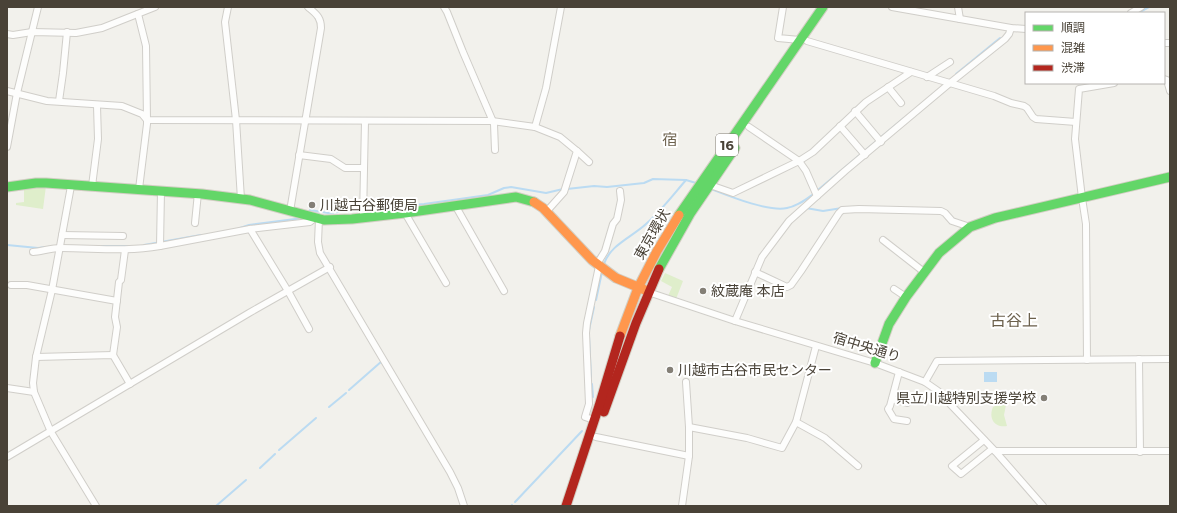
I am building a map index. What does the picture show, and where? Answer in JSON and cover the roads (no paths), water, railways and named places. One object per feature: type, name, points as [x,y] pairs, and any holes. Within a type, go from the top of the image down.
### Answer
[{"type":"main road","name":"東京環状","points":[[574,506],[626,349],[648,292],[676,237],[804,41],[823,7]]},
{"type":"main road","name":"東京環状","points":[[566,506],[616,347],[638,288],[657,251],[682,210],[804,41],[831,7]]},
{"type":"main road","points":[[876,363],[889,324],[906,297],[939,253],[970,227],[995,218],[1170,177]]},
{"type":"main road","name":"宿中央通り","points":[[7,187],[36,183],[198,193],[250,200],[317,219],[363,218],[516,197],[532,201],[547,211],[570,238],[598,265],[616,278],[648,292]]},
{"type":"street","points":[[7,147],[17,93],[38,7]]},
{"type":"street","points":[[7,34],[13,35],[32,32],[76,33],[102,28],[155,7]]},
{"type":"street","points":[[228,7],[225,22],[236,120],[241,199]]},
{"type":"street","points":[[290,212],[321,28],[321,19],[308,7]]},
{"type":"street","points":[[444,7],[494,124],[495,150]]},
{"type":"street","points":[[535,127],[546,88],[561,7]]},
{"type":"street","points":[[783,7],[778,38],[804,41],[994,96],[1011,103],[1024,106],[1036,119],[1076,122]]},
{"type":"street","points":[[892,7],[1010,28],[1025,29]]},
{"type":"street","points":[[958,7],[960,19]]},
{"type":"street","points":[[138,14],[146,46],[147,120],[139,189]]},
{"type":"street","points":[[735,321],[762,257],[789,221],[879,140],[1005,38],[1009,34],[1010,28]]},
{"type":"street","points":[[59,101],[67,32]]},
{"type":"street","points":[[927,76],[950,62]]},
{"type":"street","points":[[710,185],[733,193],[799,161],[813,152],[866,102],[911,72]]},
{"type":"street","points":[[1165,79],[1167,80],[1170,91]]},
{"type":"street","points":[[1087,360],[1086,224],[1075,139],[1076,122],[1079,89],[1108,84]]},
{"type":"street","points":[[888,87],[901,103]]},
{"type":"street","points":[[7,91],[39,100],[97,106],[122,106],[136,110],[147,120]]},
{"type":"street","points":[[92,186],[98,139],[97,106]]},
{"type":"street","points":[[855,111],[879,140]]},
{"type":"street","points":[[147,120],[492,121],[535,127],[560,137],[589,162]]},
{"type":"street","points":[[363,218],[365,121]]},
{"type":"street","points":[[840,126],[864,153]]},
{"type":"street","points":[[749,127],[799,161],[806,171],[817,196]]},
{"type":"street","points":[[547,211],[564,192],[577,151]]},
{"type":"street","points":[[299,155],[331,159],[345,168],[364,168]]},
{"type":"street","points":[[71,186],[52,290],[33,370],[34,392],[51,432],[96,506]]},
{"type":"street","points":[[160,246],[161,191]]},
{"type":"street","points":[[594,420],[585,417],[589,404],[586,333],[587,323],[598,265],[605,251],[613,224],[617,219],[621,200],[620,191]]},
{"type":"street","points":[[195,223],[198,193]]},
{"type":"street","points":[[455,205],[504,291]]},
{"type":"street","points":[[755,272],[787,287],[791,285],[842,210],[941,211],[945,213],[952,222],[970,227]]},
{"type":"street","points":[[405,213],[446,283]]},
{"type":"street","points":[[34,252],[59,248],[141,249],[250,229],[310,222],[317,219],[319,248],[450,472],[458,488],[464,506]]},
{"type":"street","points":[[250,229],[288,291],[309,329]]},
{"type":"street","points":[[62,235],[123,236]]},
{"type":"street","points":[[883,240],[924,272]]},
{"type":"street","points":[[125,250],[121,280],[119,282],[115,317],[117,327],[112,356],[130,384]]},
{"type":"street","points":[[7,457],[288,291],[330,268]]},
{"type":"street","points":[[11,285],[27,285],[117,300]]},
{"type":"street","points":[[894,289],[906,297]]},
{"type":"street","name":"宿中央通り","points":[[648,292],[735,321],[876,363],[925,382],[938,391],[994,450],[1043,506]]},
{"type":"street","points":[[689,426],[747,438],[782,448],[796,422],[816,346]]},
{"type":"street","points":[[36,358],[112,356]]},
{"type":"street","points":[[1139,359],[1140,452]]},
{"type":"street","points":[[925,382],[937,361],[1170,359]]},
{"type":"street","points":[[899,372],[888,409],[894,419],[907,421]]},
{"type":"street","points":[[682,506],[689,456],[689,426],[686,382]]},
{"type":"street","points":[[7,388],[34,392]]},
{"type":"street","points":[[892,399],[907,403]]},
{"type":"street","points":[[796,422],[825,438],[858,466]]},
{"type":"street","points":[[596,437],[689,456]]},
{"type":"street","points":[[984,440],[952,466],[961,474],[994,450],[1170,451]]},
{"type":"water","points":[[984,372],[997,372],[997,382],[984,382]]},
{"type":"waterway","points":[[1140,12],[1149,7]]},
{"type":"waterway","points":[[956,74],[1000,38]]},
{"type":"waterway","points":[[711,189],[759,206],[779,209],[794,206],[812,195],[904,118]]},
{"type":"waterway","points":[[567,189],[644,183],[653,179],[686,180],[696,183]]},
{"type":"waterway","points":[[604,264],[607,257],[616,246],[651,219],[686,180]]},
{"type":"waterway","points":[[308,213],[310,210],[328,213],[424,204],[488,195],[504,188],[511,187],[546,193],[563,189]]},
{"type":"waterway","points":[[806,208],[823,211],[842,208]]},
{"type":"waterway","points":[[240,228],[249,225],[303,218]]},
{"type":"waterway","points":[[144,245],[201,235]]},
{"type":"waterway","points":[[7,245],[38,248],[46,247]]},
{"type":"waterway","points":[[102,246],[137,246]]},
{"type":"waterway","points":[[596,300],[602,272]]},
{"type":"waterway","points":[[589,330],[594,307]]},
{"type":"waterway","points":[[589,336],[591,377]]},
{"type":"waterway","points":[[349,390],[382,361]]},
{"type":"waterway","points":[[592,384],[593,397]]},
{"type":"waterway","points":[[329,407],[346,393]]},
{"type":"waterway","points":[[279,450],[316,418]]},
{"type":"waterway","points":[[515,502],[582,431]]},
{"type":"waterway","points":[[260,468],[275,454]]},
{"type":"waterway","points":[[216,506],[246,480]]},
{"type":"place","name":"川越古谷郵便局","points":[[312,205]]},
{"type":"place","name":"紋蔵庵 本店","points":[[703,291]]},
{"type":"place","name":"川越市古谷市民センター","points":[[670,370]]},
{"type":"place","name":"県立川越特別支援学校","points":[[1044,398]]},
{"type":"district","name":"宿","points":[[670,140]]},
{"type":"district","name":"古谷上","points":[[1014,320]]}]
